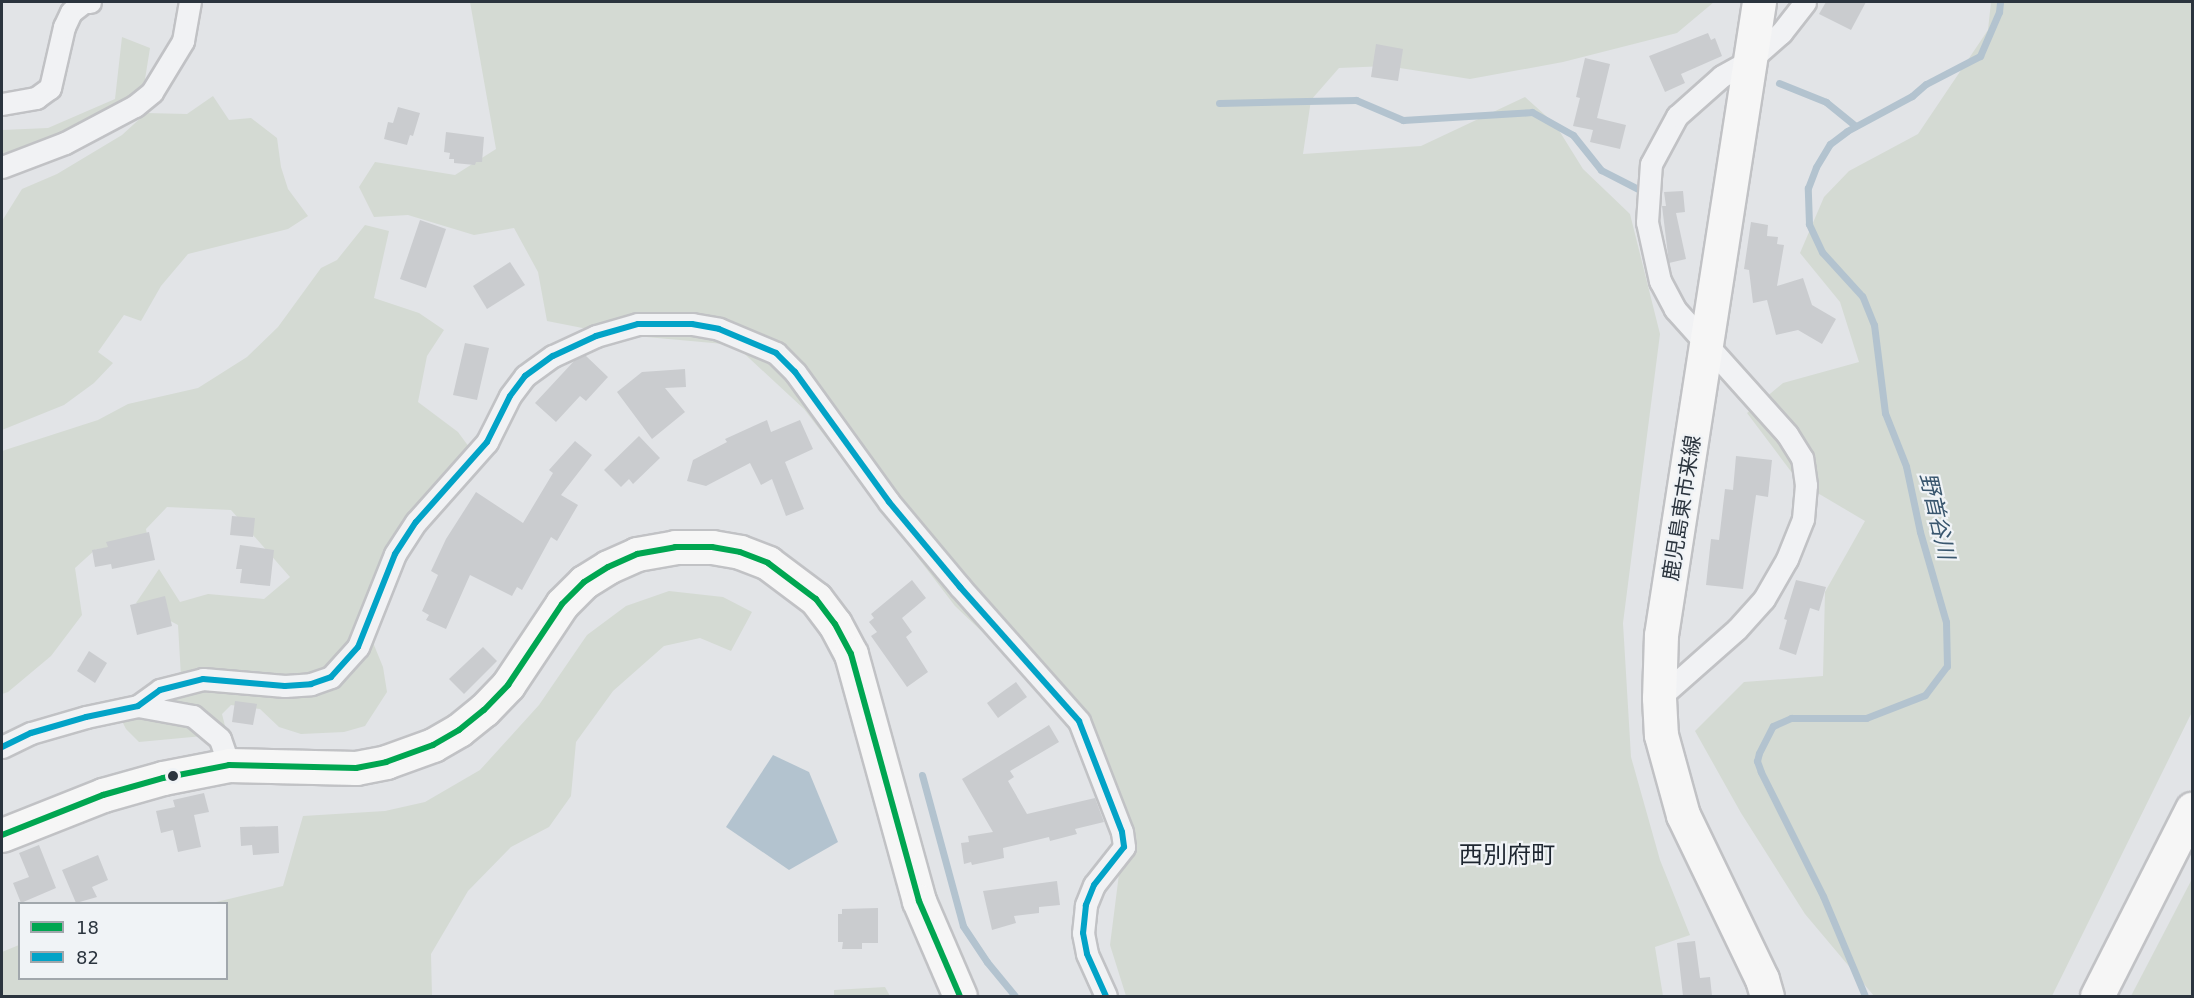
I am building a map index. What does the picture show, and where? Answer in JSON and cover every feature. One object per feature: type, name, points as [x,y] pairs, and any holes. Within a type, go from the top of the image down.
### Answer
[{"type":"main road","name":"鹿児島東市来線","points":[[1759,2],[1661,635],[1659,698],[1660,735],[1683,815],[1762,979],[1767,996]]},
{"type":"main road","points":[[2,835],[103,795],[163,778],[229,765],[356,768],[386,762],[434,745],[476,716],[508,685],[562,604],[584,582],[608,567],[637,554],[675,547],[712,548],[740,552],[768,563],[816,599],[835,624],[850,654],[919,901],[941,958],[960,996]]},
{"type":"main road","points":[[2099,994],[2193,808]]},
{"type":"street","points":[[2,104],[36,98],[50,88],[64,27],[71,12],[84,2],[90,2]]},
{"type":"street","points":[[2,167],[65,143],[135,106],[152,92],[183,41],[190,2]]},
{"type":"street","points":[[1659,698],[1737,629],[1764,599],[1787,559],[1803,519],[1806,485],[1802,458],[1787,434],[1675,309],[1660,281],[1647,222],[1651,164],[1677,116],[1722,76],[1749,61],[1781,33],[1805,2]]},
{"type":"street","points":[[2,747],[42,730],[138,706],[160,690],[203,679],[285,686],[311,684],[331,677],[358,647],[395,554],[416,522],[487,442],[510,396],[525,376],[553,356],[585,341],[638,324],[692,324],[719,329],[776,353],[795,372],[889,502],[960,587],[1079,721],[1122,832],[1124,847],[1094,885],[1086,905],[1083,933],[1087,954],[1106,996]]},
{"type":"street","points":[[138,706],[193,716],[220,739],[229,765]]},
{"type":"shaded area","points":[[470,2],[1714,2],[1677,33],[1563,62],[1470,79],[1387,66],[1339,68],[1311,100],[1303,154],[1421,146],[1525,97],[1555,124],[1583,169],[1630,214],[1660,334],[1623,623],[1631,757],[1660,860],[1690,935],[1655,947],[1663,996],[1126,996],[1110,945],[1119,874],[1102,762],[1051,697],[955,606],[804,409],[735,345],[613,334],[547,321],[538,272],[514,228],[474,235],[408,215],[374,217],[359,187],[375,162],[455,175],[496,149]]},
{"type":"shaded area","points":[[1991,2],[2192,2],[2192,712],[2052,996],[1874,996],[1805,914],[1741,813],[1695,731],[1744,682],[1823,676],[1825,592],[1865,521],[1799,482],[1747,413],[1783,383],[1859,362],[1840,302],[1800,253],[1824,197],[1849,171],[1918,134],[1988,30]]},
{"type":"shaded area","points":[[122,37],[150,48],[142,98],[2,170],[2,130],[48,128],[115,99]]},
{"type":"shaded area","points":[[213,96],[229,120],[251,118],[277,138],[281,167],[288,189],[308,216],[288,229],[188,254],[161,286],[141,321],[124,315],[98,352],[113,363],[94,383],[64,405],[2,430],[2,221],[22,189],[57,174],[122,135],[146,113],[187,114]]},
{"type":"shaded area","points":[[365,225],[389,231],[374,298],[419,313],[444,330],[427,356],[418,402],[458,432],[469,447],[451,489],[409,554],[375,593],[365,623],[383,667],[387,692],[365,726],[344,732],[301,734],[279,727],[260,709],[231,705],[222,714],[228,738],[203,736],[139,742],[126,729],[120,717],[181,677],[178,625],[136,603],[159,569],[180,602],[208,594],[264,599],[290,577],[231,510],[167,507],[146,529],[151,560],[136,547],[96,549],[75,568],[82,615],[51,656],[8,692],[2,694],[2,451],[98,420],[128,404],[198,388],[247,357],[278,327],[321,268],[337,260]]},
{"type":"shaded area","points":[[669,591],[723,597],[752,612],[731,651],[700,638],[664,646],[613,691],[576,742],[571,796],[549,827],[511,847],[468,891],[431,954],[432,996],[2,996],[2,952],[18,945],[18,980],[228,980],[228,902],[216,902],[283,886],[303,816],[385,811],[425,802],[480,770],[539,705],[587,635],[626,606]]},
{"type":"shaded area","points":[[2192,879],[2192,996],[2131,996]]},
{"type":"shaded area","points":[[885,987],[890,996],[834,996],[834,990]]},
{"type":"water","points":[[773,755],[809,772],[838,842],[789,870],[726,827]]},
{"type":"building","points":[[1826,2],[1866,2],[1851,30],[1819,14]]},
{"type":"building","points":[[1708,33],[1711,40],[1715,38],[1722,56],[1681,74],[1685,83],[1665,92],[1649,56]]},
{"type":"building","points":[[1376,44],[1403,49],[1398,81],[1371,77]]},
{"type":"building","points":[[1585,58],[1610,64],[1597,118],[1626,125],[1620,149],[1590,142],[1593,130],[1573,126],[1580,98],[1576,97]]},
{"type":"building","points":[[398,107],[420,113],[413,136],[410,135],[407,145],[384,139],[388,122],[393,123]]},
{"type":"building","points":[[446,132],[484,137],[482,162],[476,162],[475,165],[454,163],[454,159],[449,159],[450,153],[444,152]]},
{"type":"building","points":[[1683,191],[1685,212],[1676,213],[1686,259],[1669,263],[1662,206],[1666,206],[1664,192]]},
{"type":"building","points":[[420,220],[446,229],[426,288],[400,279]]},
{"type":"building","points":[[1751,222],[1768,225],[1767,236],[1778,237],[1777,244],[1784,245],[1777,286],[1803,278],[1812,305],[1836,319],[1822,344],[1798,330],[1776,335],[1767,300],[1753,303],[1749,270],[1744,269]]},
{"type":"building","points":[[510,262],[525,285],[487,309],[473,286]]},
{"type":"building","points":[[465,343],[489,348],[477,400],[453,395]]},
{"type":"building","points":[[585,355],[608,377],[586,401],[580,396],[556,422],[535,403],[575,360]]},
{"type":"building","points":[[685,369],[686,387],[665,388],[685,412],[652,439],[617,392],[642,372]]},
{"type":"building","points":[[767,420],[771,432],[800,420],[813,449],[785,462],[804,509],[786,516],[772,479],[761,485],[750,463],[706,486],[687,481],[693,460],[727,442],[725,439]]},
{"type":"building","points":[[639,436],[660,458],[633,484],[629,479],[621,487],[604,470]]},
{"type":"building","points":[[575,441],[592,455],[561,495],[578,505],[557,541],[551,537],[522,590],[517,587],[512,596],[470,575],[446,629],[426,620],[429,615],[422,611],[438,575],[431,571],[446,539],[476,492],[523,523],[553,473],[549,470]]},
{"type":"building","points":[[1736,456],[1772,460],[1768,497],[1756,495],[1743,589],[1706,585],[1711,539],[1719,540],[1725,489],[1733,490]]},
{"type":"building","points":[[232,516],[255,518],[253,537],[230,535]]},
{"type":"building","points":[[149,532],[155,560],[112,569],[111,564],[95,567],[92,550],[108,547],[106,542]]},
{"type":"building","points":[[240,545],[274,550],[270,586],[240,583],[242,569],[236,569]]},
{"type":"building","points":[[912,580],[926,598],[902,618],[912,632],[906,637],[928,672],[907,687],[871,636],[877,632],[869,622],[874,618],[871,614]]},
{"type":"building","points":[[1796,580],[1826,587],[1819,611],[1810,608],[1796,655],[1779,649],[1787,620],[1784,619]]},
{"type":"building","points":[[165,596],[172,626],[137,635],[130,605]]},
{"type":"building","points":[[483,647],[497,661],[464,694],[449,679]]},
{"type":"building","points":[[89,651],[107,663],[95,683],[77,671]]},
{"type":"building","points":[[1016,682],[1027,697],[998,718],[987,703]]},
{"type":"building","points":[[235,701],[257,704],[253,725],[232,722]]},
{"type":"building","points":[[1049,725],[1059,742],[1010,771],[1014,777],[1008,781],[1027,814],[1095,798],[1104,822],[1075,829],[1077,834],[1050,841],[1049,837],[1003,848],[1004,858],[972,865],[971,862],[964,864],[961,843],[969,842],[968,836],[993,832],[962,779]]},
{"type":"building","points":[[204,793],[209,812],[194,815],[201,847],[178,852],[173,830],[161,833],[156,811],[175,807],[173,800]]},
{"type":"building","points":[[278,826],[279,853],[253,855],[252,845],[241,846],[240,827]]},
{"type":"building","points":[[39,845],[56,888],[21,902],[13,883],[29,877],[19,853]]},
{"type":"building","points":[[98,855],[108,880],[92,887],[97,897],[76,902],[62,870]]},
{"type":"building","points":[[1057,881],[1060,905],[1039,907],[1039,913],[1014,916],[1016,923],[992,930],[983,891]]},
{"type":"building","points":[[878,908],[878,943],[862,943],[862,949],[842,949],[843,942],[838,942],[838,914],[842,914],[842,909]]},
{"type":"building","points":[[1695,941],[1700,978],[1710,977],[1712,996],[1683,996],[1677,943]]},
{"type":"waterway","name":"野首谷川","points":[[1865,996],[1823,896],[1757,761],[1773,726],[1791,718],[1866,718],[1925,695],[1947,666],[1946,622],[1920,532],[1906,466],[1885,413],[1874,325],[1862,296],[1822,252],[1809,224],[1808,188],[1816,167],[1830,144],[1847,131],[1912,96],[1926,84],[1980,56],[1999,12],[2000,2]]},
{"type":"waterway","points":[[1779,83],[1826,102],[1856,126]]},
{"type":"waterway","points":[[1219,103],[1356,100],[1403,120],[1532,112],[1573,135],[1601,170],[1638,189]]},
{"type":"waterway","points":[[922,775],[963,926],[987,962],[1015,996]]},
{"type":"transit line","name":"82","points":[[2,747],[31,733],[86,717],[138,706],[160,690],[203,679],[285,686],[311,684],[331,677],[358,647],[395,554],[416,522],[487,442],[510,396],[525,376],[553,356],[596,336],[638,324],[692,324],[719,329],[776,353],[795,372],[889,502],[960,587],[1079,721],[1122,832],[1124,847],[1094,885],[1086,905],[1083,933],[1087,954],[1106,996]]},
{"type":"transit line","name":"18","points":[[2,835],[103,795],[163,778],[229,765],[356,768],[386,762],[433,745],[459,730],[484,710],[508,685],[562,604],[584,582],[608,567],[637,554],[675,547],[712,547],[740,552],[768,563],[816,599],[835,624],[851,654],[919,901],[960,996]]},
{"type":"district","name":"西別府町","points":[[1507,856]]}]
